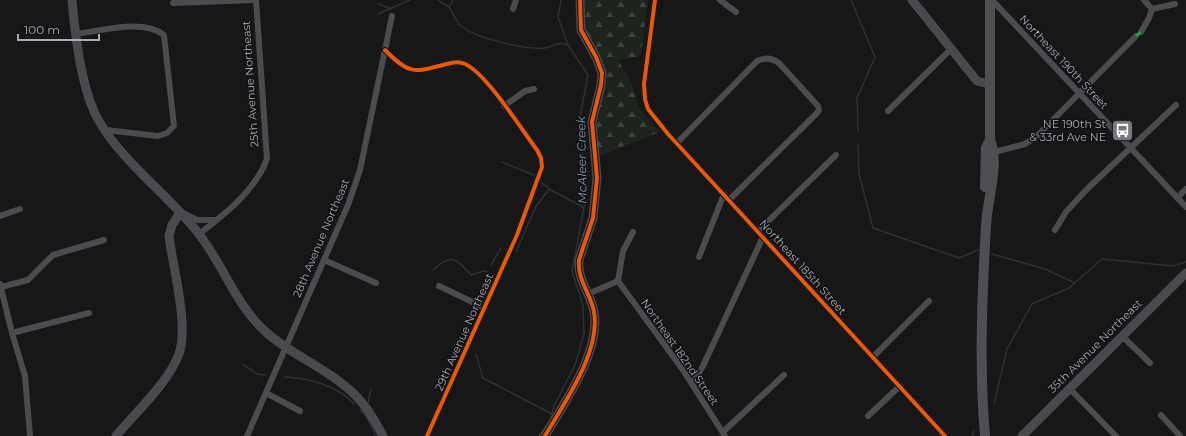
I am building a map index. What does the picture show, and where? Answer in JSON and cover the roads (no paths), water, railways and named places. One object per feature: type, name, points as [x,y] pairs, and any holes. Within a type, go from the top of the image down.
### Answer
[{"type":"main road","points":[[984,436],[983,315],[988,200],[991,193],[994,152],[990,140],[989,84],[991,0]]},
{"type":"main road","points":[[988,200],[984,195],[986,148],[990,140]]},
{"type":"street","points":[[72,0],[76,34],[87,91],[99,121],[121,150],[199,234],[253,318],[268,334],[345,385],[368,410],[383,436]]},
{"type":"street","points":[[173,3],[256,0]]},
{"type":"street","name":"25th Avenue Northeast","points":[[199,234],[218,219],[255,182],[263,171],[267,159],[256,0]]},
{"type":"street","points":[[513,9],[516,0]]},
{"type":"street","points":[[546,436],[578,378],[589,352],[595,329],[594,312],[588,294],[579,276],[579,260],[593,218],[597,178],[592,122],[601,85],[602,73],[596,57],[581,30],[580,0]]},
{"type":"street","name":"Northeast 185th Street","points":[[655,0],[644,84],[648,109],[677,143],[945,436]]},
{"type":"street","points":[[720,0],[736,12]]},
{"type":"street","points":[[912,0],[977,81],[989,84]]},
{"type":"street","name":"Northeast 190th Street","points":[[991,0],[1186,207]]},
{"type":"street","points":[[1144,0],[1152,9]]},
{"type":"street","points":[[1152,9],[1175,4]]},
{"type":"street","points":[[994,152],[1019,147],[1031,141],[1138,34],[1149,18],[1152,9]]},
{"type":"street","name":"28th Avenue Northeast","points":[[247,436],[348,205],[360,170],[392,16]]},
{"type":"street","points":[[76,34],[138,26],[149,27],[164,35],[174,126],[167,133],[158,136],[106,130]]},
{"type":"street","points":[[888,111],[951,49]]},
{"type":"street","name":"29th Avenue Northeast","points":[[385,50],[396,62],[410,70],[418,71],[455,62],[464,63],[480,74],[537,150],[541,158],[542,167],[517,234],[427,436]]},
{"type":"street","points":[[677,143],[757,61],[768,58],[779,63],[818,106],[819,110],[729,200]]},
{"type":"street","points":[[504,106],[525,91],[534,89]]},
{"type":"street","points":[[1056,230],[1066,212],[1086,190],[1176,105]]},
{"type":"street","points":[[758,231],[836,155]]},
{"type":"street","points":[[1177,198],[1186,189]]},
{"type":"street","points":[[699,257],[724,194]]},
{"type":"street","points":[[175,207],[198,220],[218,219]]},
{"type":"street","points":[[116,436],[165,378],[179,353],[182,318],[169,236],[175,207]]},
{"type":"street","points":[[172,225],[175,207]]},
{"type":"street","points":[[0,216],[20,209]]},
{"type":"street","points":[[588,294],[618,281],[623,251],[633,232]]},
{"type":"street","points":[[692,384],[703,366],[763,237]]},
{"type":"street","points":[[30,436],[25,376],[0,285],[28,280],[53,255],[104,240]]},
{"type":"street","points":[[324,260],[376,283]]},
{"type":"street","name":"35th Avenue Northeast","points":[[1022,436],[1186,273]]},
{"type":"street","name":"Northeast 182nd Street","points":[[618,281],[692,384],[724,435]]},
{"type":"street","points":[[439,286],[485,308]]},
{"type":"street","points":[[873,357],[929,301]]},
{"type":"street","points":[[12,333],[89,313]]},
{"type":"street","points":[[1122,336],[1150,363]]},
{"type":"street","points":[[724,435],[784,375]]},
{"type":"street","points":[[868,416],[900,386]]},
{"type":"street","points":[[1069,388],[1116,436]]},
{"type":"street","points":[[266,393],[300,411]]},
{"type":"street","points":[[1160,416],[1180,436]]},
{"type":"waterway","points":[[378,14],[410,0]]},
{"type":"waterway","points":[[438,0],[449,7]]},
{"type":"waterway","points":[[453,0],[449,7],[460,25],[467,30],[488,39],[514,45],[537,48],[545,48],[556,44],[568,45]]},
{"type":"waterway","name":"McAleer Creek","points":[[551,418],[554,406],[575,365],[584,334],[583,305],[572,271],[585,202],[580,117],[588,75],[568,45],[558,17],[561,0]]},
{"type":"waterway","points":[[851,0],[875,57],[857,98],[858,131]]},
{"type":"waterway","points":[[379,4],[391,9]]},
{"type":"waterway","points":[[858,144],[859,174],[873,228],[959,258],[978,250]]},
{"type":"waterway","points":[[502,162],[534,175]]},
{"type":"waterway","points":[[541,182],[549,189],[583,207]]},
{"type":"waterway","points":[[516,252],[535,208],[549,189]]},
{"type":"waterway","points":[[491,265],[501,248]]},
{"type":"waterway","points":[[992,254],[1045,269],[1075,283]]},
{"type":"waterway","points":[[433,270],[439,264],[449,259],[458,262],[471,275],[484,271],[488,272]]},
{"type":"waterway","points":[[994,404],[1007,349],[1032,304],[1069,288],[1102,259],[1173,266],[1186,262]]},
{"type":"waterway","points":[[452,355],[460,346]]},
{"type":"waterway","points":[[476,354],[483,378],[552,414]]},
{"type":"waterway","points":[[243,364],[257,374],[266,375]]},
{"type":"waterway","points":[[284,377],[313,381],[331,387],[347,397],[354,404]]},
{"type":"waterway","points":[[368,403],[371,389]]},
{"type":"waterway","points":[[360,410],[366,416],[376,436]]},
{"type":"waterway","name":"McAleer Creek","points":[[539,436],[546,426]]},
{"type":"waterway","points":[[972,436],[974,430]]},
{"type":"place","name":"NE 190th St & 33rd Ave NE","points":[[1122,130]]}]
